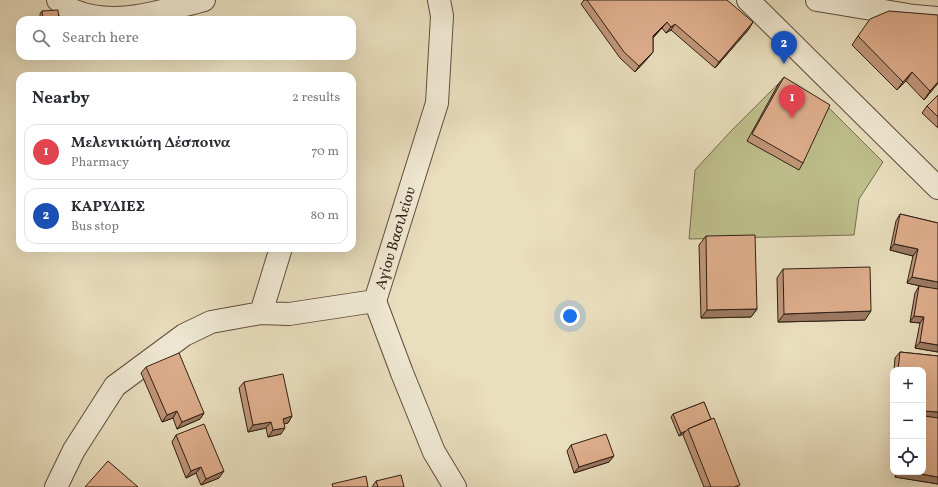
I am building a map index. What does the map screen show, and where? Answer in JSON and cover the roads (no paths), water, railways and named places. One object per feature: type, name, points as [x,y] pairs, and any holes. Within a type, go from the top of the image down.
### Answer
[{"type":"street","points":[[58,0],[69,9],[90,16]]},
{"type":"street","points":[[141,16],[204,0]]},
{"type":"street","name":"Αγίου Βασιλείου","points":[[439,0],[442,16],[437,103],[375,301],[434,452],[454,487]]},
{"type":"street","points":[[748,0],[938,188]]},
{"type":"street","points":[[817,0],[914,16],[938,18]]},
{"type":"street","points":[[261,313],[280,252]]},
{"type":"street","points":[[56,487],[74,450],[115,386],[184,335],[211,322],[261,313],[289,314],[375,301]]},
{"type":"place","name":"ΚΑΡΥΔΙΕΣ","points":[[784,64]]},
{"type":"place","name":"Μελενικιώτη Δέσποινα","points":[[792,118]]}]
